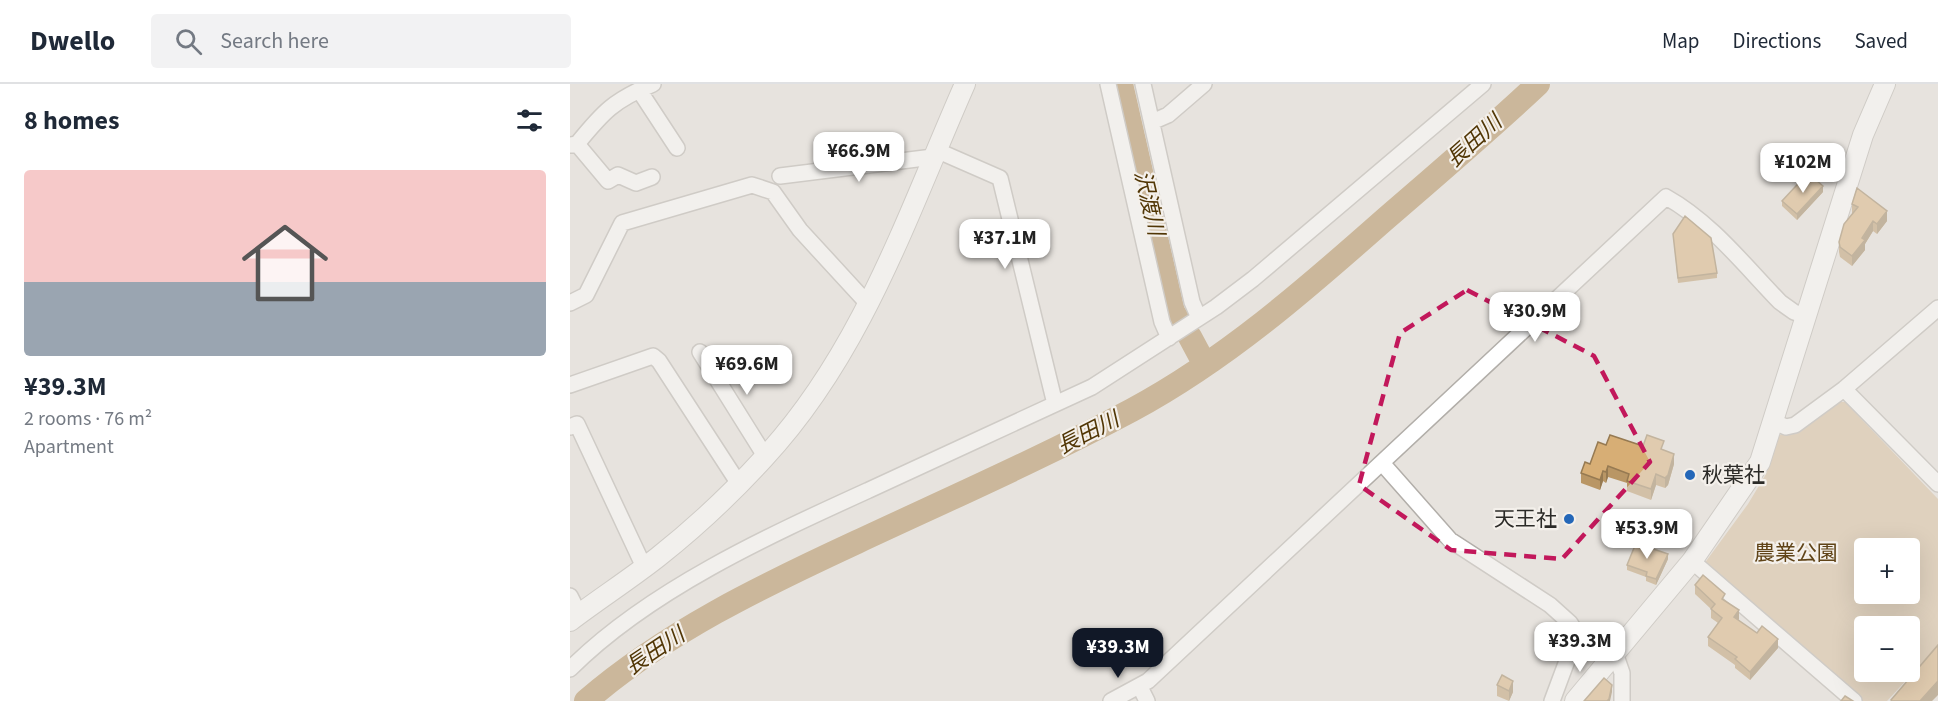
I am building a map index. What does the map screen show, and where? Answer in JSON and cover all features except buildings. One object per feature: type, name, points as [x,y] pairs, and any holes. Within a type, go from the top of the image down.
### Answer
[{"type":"street","points":[[570,596],[574,617],[644,567],[739,484],[765,456],[826,376],[868,304],[965,84]]},
{"type":"street","points":[[1108,84],[1162,322],[1169,338]]},
{"type":"street","points":[[1143,84],[1187,279],[1199,318]]},
{"type":"street","points":[[1152,122],[1168,115],[1204,84]]},
{"type":"street","points":[[570,669],[594,645],[633,616],[773,534],[1092,387],[1169,338],[1253,279],[1342,206],[1483,84]]},
{"type":"street","points":[[1575,701],[1692,561],[1752,477],[1774,422],[1863,135],[1885,84]]},
{"type":"street","points":[[652,177],[636,183],[618,175],[608,181],[574,144],[604,111],[623,97],[646,87],[677,148]]},
{"type":"street","points":[[780,176],[934,153],[1000,178],[1055,404]]},
{"type":"street","points":[[570,303],[586,295],[622,222],[752,185],[773,192],[800,230],[868,304]]},
{"type":"street","points":[[1111,701],[1140,687],[1666,198],[1681,206],[1708,228],[1780,302],[1806,316]]},
{"type":"street","points":[[1774,422],[1786,427],[1795,425],[1844,390],[1938,308]]},
{"type":"street","points":[[700,352],[765,456]]},
{"type":"street","points":[[570,385],[653,356],[660,361],[739,484]]},
{"type":"street","points":[[1844,390],[1938,484]]},
{"type":"street","points":[[570,427],[577,424],[644,567]]},
{"type":"street","points":[[1382,464],[1450,540],[1550,605],[1570,622],[1577,634],[1552,701]]},
{"type":"street","points":[[1692,561],[1854,701]]},
{"type":"street","points":[[1616,653],[1622,673],[1622,701]]},
{"type":"street","points":[[1140,687],[1147,701]]},
{"type":"highlighted area","points":[[1467,290],[1594,356],[1650,462],[1562,559],[1451,550],[1359,485],[1400,333]]},
{"type":"green space","name":"農業公園","points":[[1836,402],[1845,402],[1938,499],[1938,646],[1920,665],[1920,616],[1854,616],[1854,682],[1905,682],[1887,701],[1862,701],[1704,564],[1748,504],[1766,474],[1778,436],[1784,433],[1793,434]]},
{"type":"waterway","name":"沢渡川","points":[[1121,84],[1173,312],[1179,321]]},
{"type":"waterway","name":"長田川","points":[[586,701],[649,653],[751,593],[1098,428],[1199,369],[1263,323],[1324,273],[1538,84]]},
{"type":"waterway","name":"沢渡川","points":[[1190,337],[1205,365]]},
{"type":"place","name":"秋葉社","points":[[1690,475]]},
{"type":"place","name":"天王社","points":[[1569,519]]}]
